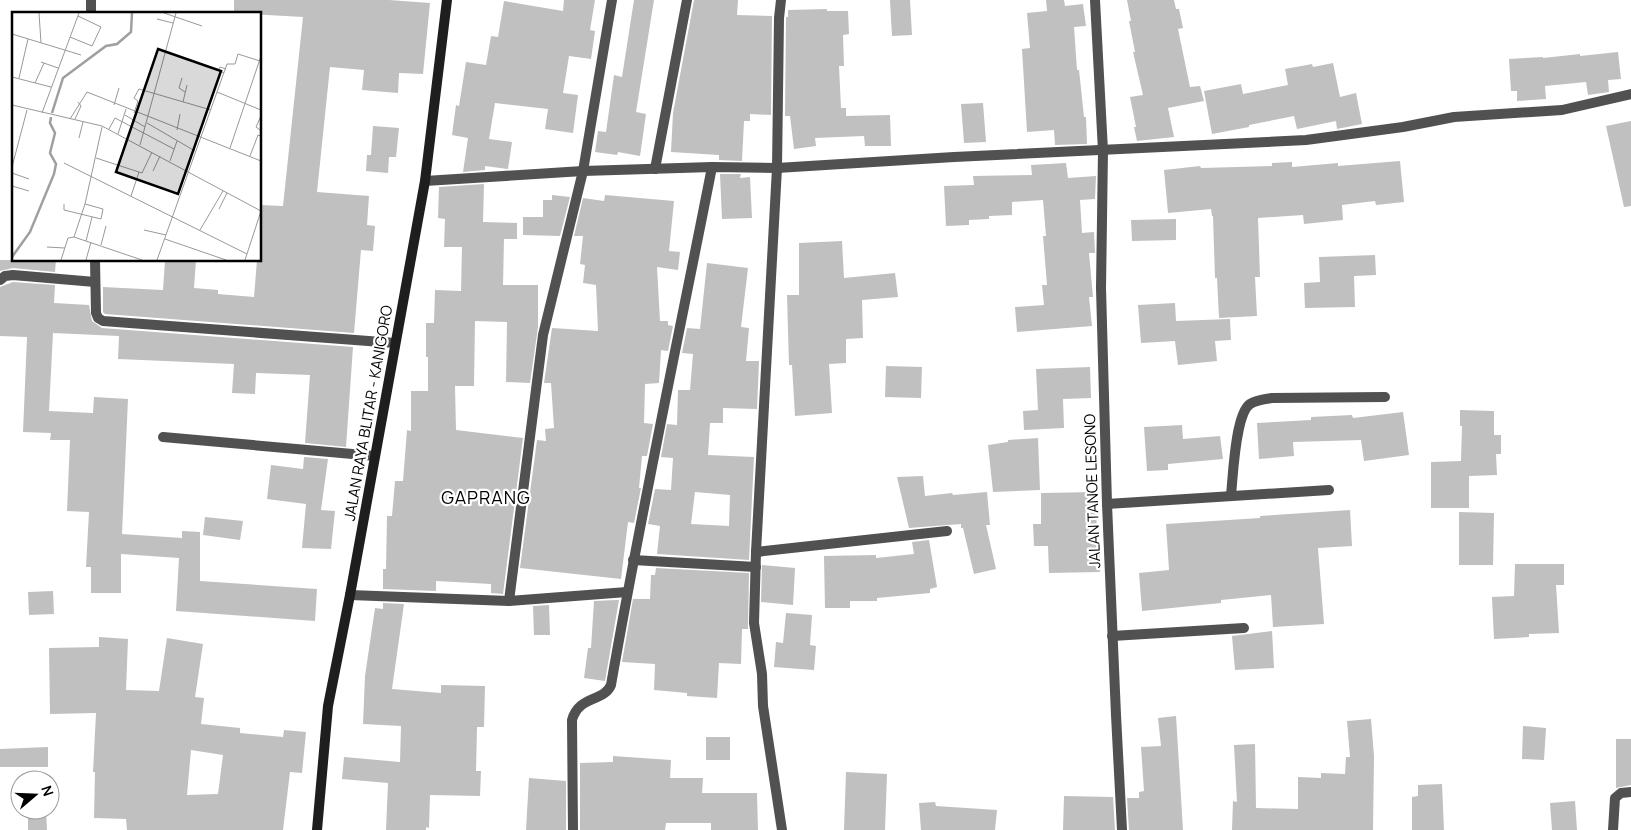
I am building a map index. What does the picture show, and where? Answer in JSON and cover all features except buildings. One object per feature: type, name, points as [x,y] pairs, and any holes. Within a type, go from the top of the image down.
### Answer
[{"type":"main road","name":"JALAN RAYA BLITAR - KANIGORO","points":[[317,830],[328,706],[425,181],[447,0]]},
{"type":"street","points":[[509,601],[543,335],[583,171],[612,0]]},
{"type":"street","points":[[655,169],[686,0]]},
{"type":"street","points":[[781,0],[776,168],[754,624],[762,674],[763,706],[782,830]]},
{"type":"street","name":"JALAN TANOE LESONO","points":[[1095,0],[1102,150],[1101,288],[1107,504],[1122,830]]},
{"type":"street","points":[[425,181],[583,171],[712,167],[776,168],[1306,140],[1403,127],[1454,117],[1562,110],[1631,94]]},
{"type":"street","points":[[573,830],[572,720],[578,706],[610,689],[633,560],[712,167]]},
{"type":"street","points":[[95,261],[96,313],[98,318],[103,321],[395,343]]},
{"type":"street","points":[[0,280],[4,276],[13,275],[95,282]]},
{"type":"street","points":[[1231,495],[1237,437],[1244,411],[1250,404],[1272,398],[1385,397]]},
{"type":"street","points":[[163,437],[375,456]]},
{"type":"street","points":[[1107,504],[1329,490]]},
{"type":"street","points":[[756,552],[947,531]]},
{"type":"street","points":[[633,560],[756,567]]},
{"type":"street","points":[[350,595],[509,601],[627,592]]},
{"type":"street","points":[[1112,636],[1244,628]]},
{"type":"street","points":[[1613,830],[1615,798],[1621,793],[1631,792]]},
{"type":"district","name":"GAPRANG","points":[[486,497]]}]
